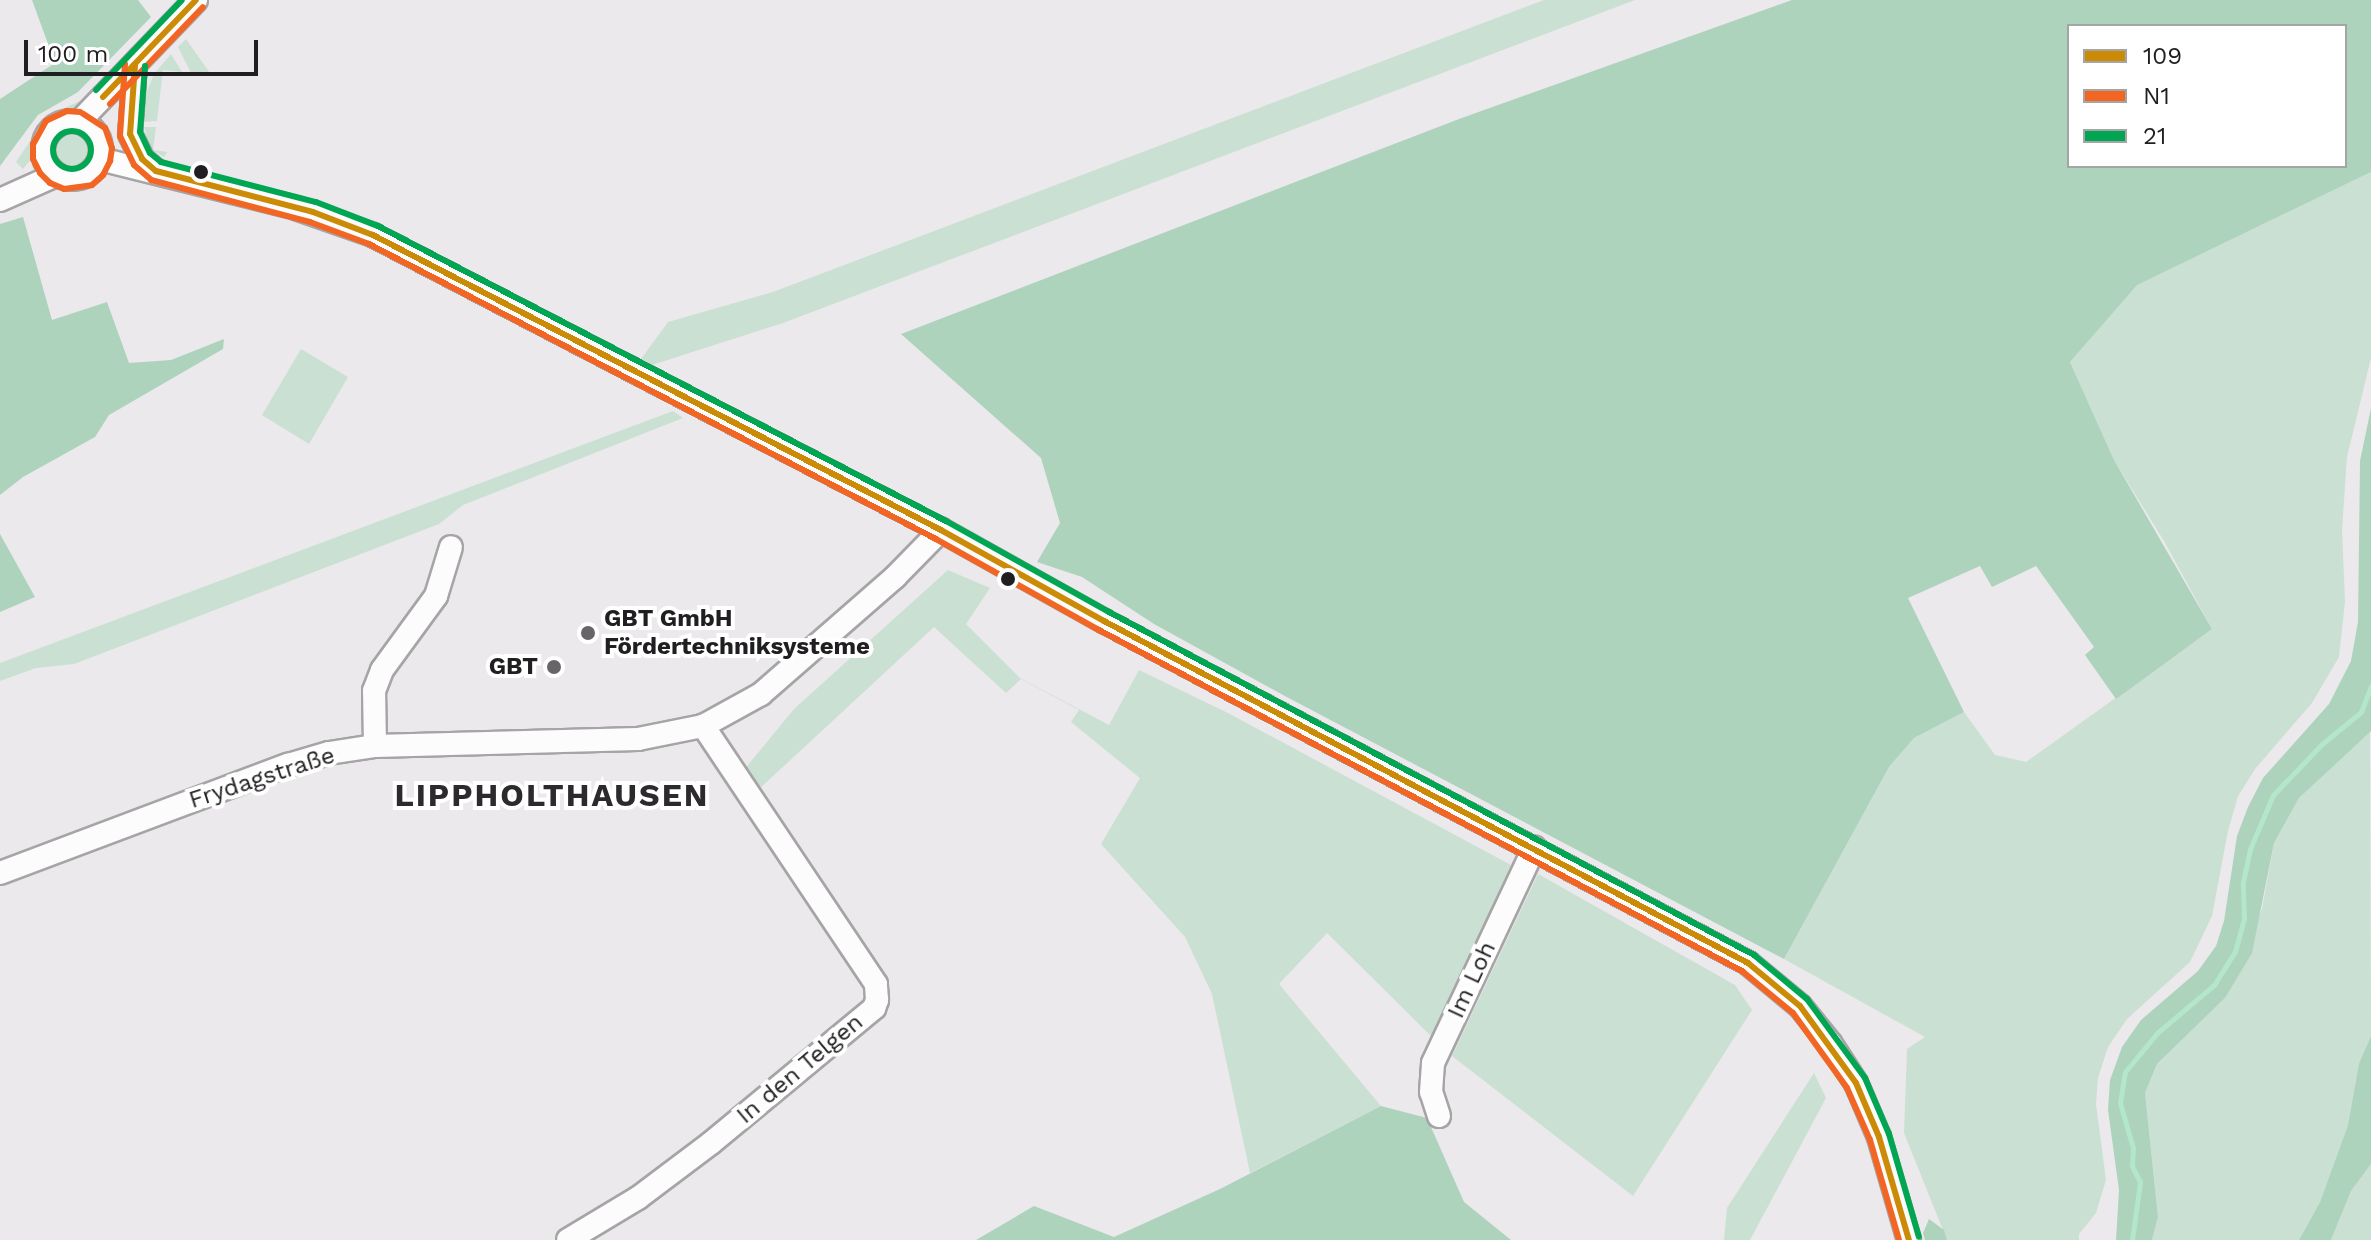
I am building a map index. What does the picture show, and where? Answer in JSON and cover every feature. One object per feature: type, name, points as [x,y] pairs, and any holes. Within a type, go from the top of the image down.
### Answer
[{"type":"street","points":[[87,127],[135,65],[196,0]]},
{"type":"street","points":[[135,65],[130,134],[142,159],[156,171]]},
{"type":"street","points":[[69,121],[87,127],[100,159],[87,176],[66,179],[50,166],[46,137],[52,129],[69,121]]},
{"type":"street","points":[[100,159],[313,212],[373,235],[941,530],[1104,621],[1748,963],[1800,1006],[1842,1059],[1867,1105],[1891,1174],[1909,1240]]},
{"type":"street","points":[[0,193],[50,166]]},
{"type":"street","points":[[0,200],[50,166]]},
{"type":"street","name":"Frydagstraße","points":[[0,873],[288,765],[329,753],[375,746],[638,739],[703,726],[761,694],[895,577],[941,530]]},
{"type":"street","points":[[375,746],[374,691],[382,670],[436,596],[451,547]]},
{"type":"street","name":"In den Telgen","points":[[568,1240],[638,1198],[711,1143],[874,1008],[877,1000],[876,984],[703,726]]},
{"type":"street","name":"Im Loh","points":[[1439,1116],[1431,1092],[1433,1063],[1534,848]]},
{"type":"green space","points":[[32,0],[138,0],[151,17],[78,92],[38,115],[0,166],[0,99],[55,63]]},
{"type":"green space","points":[[1544,0],[1635,0],[783,323],[652,365],[641,359],[668,322],[773,292]]},
{"type":"green space","points":[[1792,0],[2371,0],[2371,172],[2137,285],[2070,362],[2114,460],[2212,629],[2116,699],[2085,655],[2094,647],[2036,566],[1992,587],[1980,566],[1908,598],[1964,712],[1914,738],[1889,767],[1784,959],[1283,695],[1154,624],[1082,577],[1037,562],[1060,523],[1041,458],[901,334],[1459,119]]},
{"type":"green space","points":[[186,39],[212,76],[191,73],[178,47]]},
{"type":"green space","points":[[171,54],[182,72],[163,70],[157,121],[143,122],[144,99],[154,74]]},
{"type":"green space","points":[[82,100],[90,102],[77,112],[62,114],[47,122],[37,135],[32,158],[23,169],[16,162],[47,116]]},
{"type":"green space","points":[[144,127],[156,127],[153,150],[150,148]]},
{"type":"green space","points":[[72,130],[87,136],[93,151],[87,166],[72,172],[57,166],[51,151],[57,136]]},
{"type":"green space","points":[[2371,172],[2371,358],[2347,457],[2342,530],[2345,602],[2339,657],[2312,703],[2255,769],[2238,796],[2212,916],[2190,962],[2127,1019],[2108,1047],[2098,1078],[2096,1104],[2106,1180],[2096,1213],[2079,1234],[2079,1240],[1947,1240],[1904,1133],[1907,1049],[1925,1037],[1784,959],[1889,767],[1914,738],[1964,712],[1995,755],[2026,762],[2212,629],[2164,541],[2114,460],[2070,362],[2136,285]]},
{"type":"green space","points":[[23,217],[52,320],[107,302],[129,363],[171,360],[224,339],[223,349],[109,415],[95,437],[23,477],[0,495],[0,224]]},
{"type":"green space","points":[[301,349],[348,377],[309,444],[262,415]]},
{"type":"green space","points":[[2371,408],[2371,731],[2299,798],[2274,843],[2252,953],[2225,998],[2157,1064],[2145,1093],[2158,1217],[2152,1240],[2116,1240],[2119,1190],[2108,1110],[2110,1080],[2122,1047],[2141,1020],[2198,971],[2216,946],[2224,921],[2237,836],[2248,807],[2263,778],[2329,704],[2351,661],[2358,622],[2360,461]]},
{"type":"green space","points":[[673,411],[683,418],[463,505],[439,524],[74,664],[36,668],[0,681],[0,663]]},
{"type":"green space","points":[[0,534],[35,597],[0,612]]},
{"type":"green space","points":[[948,570],[990,588],[966,624],[1020,678],[1109,725],[1139,670],[1228,713],[1511,865],[1433,1038],[1327,933],[1279,984],[1381,1106],[1250,1173],[1212,994],[1185,937],[1101,844],[1140,778],[1071,722],[1079,710],[1021,679],[1006,693],[934,627],[757,791],[743,771],[794,709]]},
{"type":"green space","points":[[2370,730],[2371,1036],[2359,1063],[2348,1125],[2320,1202],[2299,1240],[2152,1240],[2158,1217],[2145,1093],[2157,1064],[2225,998],[2262,909],[2274,843],[2299,798]]},
{"type":"green space","points":[[1538,874],[1735,985],[1752,1010],[1633,1196],[1452,1056]]},
{"type":"green space","points":[[2371,1036],[2371,1164],[2351,1191],[2331,1240],[2299,1240],[2320,1202],[2348,1125],[2359,1063]]},
{"type":"green space","points":[[1814,1073],[1826,1098],[1750,1240],[1724,1240],[1727,1208]]},
{"type":"green space","points":[[1381,1106],[1427,1118],[1464,1202],[1511,1240],[976,1240],[1034,1206],[1114,1237],[1220,1189]]},
{"type":"green space","points":[[2371,1164],[2371,1240],[2331,1240],[2351,1191]]},
{"type":"green space","points":[[1929,1219],[1944,1230],[1947,1240],[1925,1240],[1923,1233]]},
{"type":"waterway","points":[[2132,1240],[2140,1182],[2132,1166],[2133,1148],[2120,1103],[2125,1072],[2157,1033],[2214,985],[2235,952],[2244,919],[2243,882],[2250,849],[2273,795],[2322,744],[2361,712],[2371,686]]},
{"type":"transit line","name":"21","points":[[96,90],[182,0]]},
{"type":"transit line","name":"109","points":[[103,97],[196,0]]},
{"type":"transit line","name":"N1","points":[[110,104],[203,7]]},
{"type":"transit line","name":"N1","points":[[125,64],[120,136],[134,165],[151,180],[310,222],[369,244],[936,539],[1099,630],[1742,971],[1793,1013],[1847,1088],[1870,1140],[1899,1240]]},
{"type":"transit line","name":"109","points":[[135,65],[130,134],[142,159],[156,171],[313,212],[373,235],[941,530],[1104,621],[1748,963],[1800,1006],[1856,1083],[1879,1137],[1909,1240]]},
{"type":"transit line","name":"21","points":[[145,66],[140,132],[150,153],[161,162],[316,202],[378,226],[946,521],[1109,612],[1754,955],[1807,999],[1865,1078],[1889,1134],[1919,1237]]},
{"type":"transit line","name":"N1","points":[[80,112],[67,111],[46,121],[33,144],[33,159],[40,173],[50,183],[64,189],[92,185],[103,175],[110,161],[112,148],[105,128],[82,113]]},
{"type":"transit line","name":"21","points":[[72,131],[86,136],[91,150],[86,164],[72,169],[58,164],[53,150],[58,136],[72,131]]},
{"type":"place","name":"GBT GmbH Fördertechniksysteme","points":[[588,633]]},
{"type":"place","name":"GBT","points":[[554,667]]},
{"type":"district","name":"LIPPHOLTHAUSEN","points":[[552,795]]}]
